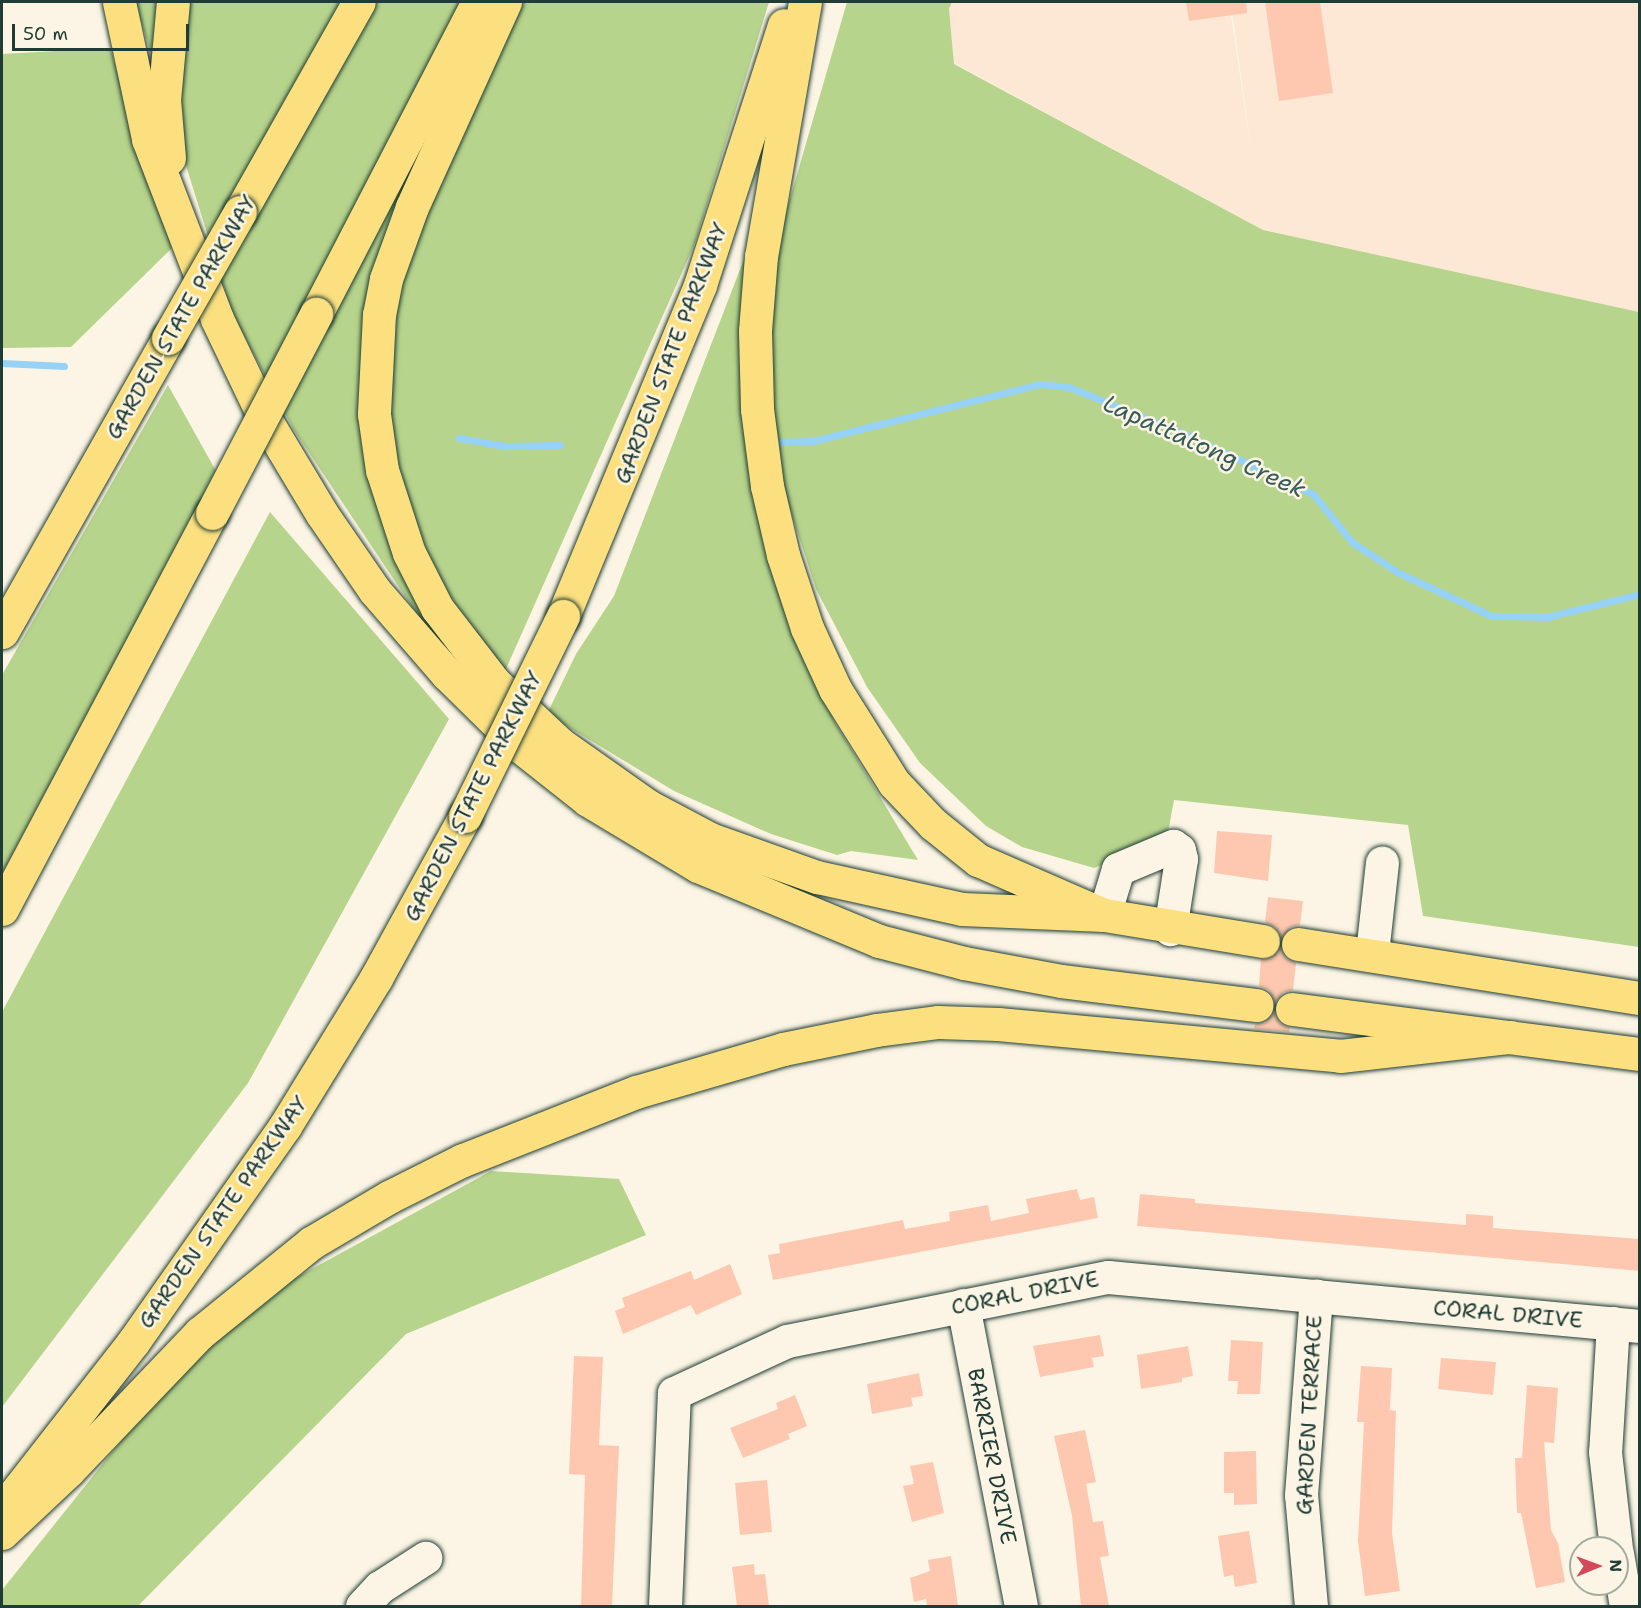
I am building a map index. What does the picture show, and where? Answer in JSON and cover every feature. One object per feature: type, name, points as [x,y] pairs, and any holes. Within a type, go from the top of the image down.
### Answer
[{"type":"highway","points":[[119,2],[138,104],[175,211],[240,371],[293,468],[349,555],[411,634],[483,711],[588,800],[698,866],[879,940],[964,963],[1060,981],[1257,1005]]},
{"type":"highway","points":[[173,2],[164,100],[175,211]]},
{"type":"highway","name":"GARDEN STATE PARKWAY","points":[[2,632],[360,2]]},
{"type":"highway","points":[[2,909],[212,513],[478,2]]},
{"type":"highway","points":[[505,2],[397,246],[386,279],[375,347],[374,414],[382,470],[405,544],[437,608],[494,682],[560,744],[648,806],[710,838],[817,877],[962,909],[1104,915],[1170,928],[1263,941]]},
{"type":"highway","name":"GARDEN STATE PARKWAY","points":[[2,1510],[134,1341],[285,1126],[376,978],[465,816],[563,616],[700,285],[792,2]]},
{"type":"highway","points":[[805,2],[766,216],[755,331],[761,450],[793,587],[835,689],[877,760],[912,805],[978,860],[1104,915]]},
{"type":"highway","points":[[1298,944],[1372,953],[1640,998]]},
{"type":"highway","points":[[1521,977],[1640,979]]},
{"type":"highway","points":[[1292,1009],[1640,1053]]},
{"type":"highway","points":[[2,1533],[69,1470],[200,1333],[311,1243],[389,1197],[463,1160],[636,1092],[783,1049],[876,1030],[938,1022],[998,1024],[1340,1056],[1510,1037]]},
{"type":"street","points":[[1104,915],[1118,869],[1173,846],[1181,859],[1170,928]]},
{"type":"street","points":[[1372,953],[1382,863]]},
{"type":"street","name":"CORAL DRIVE","points":[[665,1606],[674,1393],[787,1341],[1108,1277],[1626,1325]]},
{"type":"street","name":"GARDEN TERRACE","points":[[1311,1606],[1300,1495],[1316,1296]]},
{"type":"street","name":"BARRIER DRIVE","points":[[963,1305],[1021,1606]]},
{"type":"street","points":[[1615,1536],[1605,1452],[1626,1325]]},
{"type":"street","points":[[362,1606],[380,1587],[425,1558]]},
{"type":"shaded area","points":[[952,2],[1229,2],[1252,157],[1231,2],[1639,2],[1639,312],[1263,230],[954,63],[949,9]]},
{"type":"green space","points":[[135,2],[769,2],[695,243],[502,678],[439,647],[294,430],[232,313]]},
{"type":"green space","points":[[847,2],[952,2],[949,9],[954,64],[1263,230],[1639,312],[1639,947],[1423,916],[1408,825],[1174,800],[1167,838],[1094,868],[1022,847],[986,826],[920,763],[867,687],[816,589],[777,469],[767,349],[778,240]]},
{"type":"green space","points":[[110,48],[172,248],[71,347],[2,348],[2,54]]},
{"type":"green space","points":[[746,254],[792,633],[836,724],[918,860],[851,851],[837,855],[771,834],[674,791],[547,714],[576,654],[614,596]]},
{"type":"green space","points":[[168,385],[216,471],[2,874],[2,675]]},
{"type":"green space","points":[[270,512],[449,719],[248,1083],[2,1407],[2,1012]]},
{"type":"green space","points":[[491,1171],[619,1179],[646,1235],[406,1334],[138,1606],[2,1606],[2,1590],[189,1356],[288,1282]]},
{"type":"building","points":[[1186,2],[1246,2],[1247,13],[1189,21]]},
{"type":"building","points":[[1265,2],[1320,2],[1333,93],[1279,101]]},
{"type":"building","points":[[1217,831],[1272,835],[1268,881],[1214,873]]},
{"type":"building","points":[[1268,897],[1303,901],[1300,925],[1291,927],[1281,938],[1275,927],[1265,922]]},
{"type":"building","points":[[1280,947],[1286,958],[1296,963],[1293,990],[1284,992],[1275,1002],[1269,990],[1259,986],[1261,959],[1270,958]]},
{"type":"building","points":[[1274,1012],[1280,1023],[1290,1028],[1289,1032],[1254,1029],[1255,1024],[1265,1022]]},
{"type":"building","points":[[1077,1189],[1080,1200],[1094,1197],[1098,1218],[773,1280],[768,1255],[780,1253],[779,1244],[903,1220],[905,1229],[950,1221],[949,1212],[988,1205],[991,1221],[1029,1213],[1026,1199]]},
{"type":"building","points":[[1140,1194],[1195,1199],[1195,1203],[1466,1225],[1466,1214],[1493,1216],[1493,1228],[1640,1239],[1640,1271],[1137,1226]]},
{"type":"building","points":[[730,1264],[742,1294],[696,1315],[691,1305],[623,1334],[615,1311],[625,1307],[622,1298],[691,1271],[694,1280]]},
{"type":"building","points":[[1100,1335],[1104,1356],[1092,1358],[1094,1367],[1040,1377],[1033,1346]]},
{"type":"building","points":[[1231,1340],[1263,1342],[1260,1394],[1237,1394],[1238,1381],[1228,1381]]},
{"type":"building","points":[[1188,1346],[1193,1376],[1182,1378],[1182,1382],[1141,1389],[1137,1355]]},
{"type":"building","points":[[574,1356],[603,1357],[599,1445],[619,1446],[612,1606],[581,1606],[585,1475],[569,1474]]},
{"type":"building","points":[[1441,1358],[1496,1362],[1493,1395],[1438,1389]]},
{"type":"building","points":[[1361,1366],[1392,1368],[1390,1410],[1396,1411],[1392,1533],[1400,1591],[1365,1596],[1358,1541],[1364,1422],[1357,1422]]},
{"type":"building","points":[[919,1373],[923,1396],[911,1398],[913,1406],[872,1414],[867,1384]]},
{"type":"building","points":[[1527,1385],[1558,1388],[1554,1443],[1544,1442],[1551,1530],[1558,1543],[1565,1582],[1536,1588],[1521,1513],[1517,1513],[1515,1458],[1522,1458]]},
{"type":"building","points":[[795,1395],[807,1426],[788,1434],[790,1439],[743,1458],[730,1428],[778,1409],[776,1403]]},
{"type":"building","points":[[1085,1430],[1096,1482],[1086,1484],[1093,1522],[1103,1521],[1109,1556],[1100,1557],[1109,1606],[1081,1606],[1072,1516],[1054,1436]]},
{"type":"building","points":[[1256,1451],[1257,1504],[1234,1505],[1234,1493],[1224,1493],[1224,1452]]},
{"type":"building","points":[[933,1462],[944,1513],[912,1522],[903,1486],[914,1484],[910,1466]]},
{"type":"building","points":[[767,1480],[772,1532],[740,1535],[735,1483]]},
{"type":"building","points":[[1249,1531],[1257,1583],[1235,1587],[1233,1575],[1224,1577],[1218,1536]]},
{"type":"building","points":[[951,1556],[958,1606],[927,1606],[926,1599],[914,1602],[910,1578],[930,1571],[928,1560]]},
{"type":"building","points":[[754,1564],[755,1575],[765,1574],[769,1606],[737,1606],[732,1567]]},
{"type":"waterway","name":"Lapattatong Creek","points":[[2,363],[64,366]]},
{"type":"waterway","name":"Lapattatong Creek","points":[[771,442],[813,441],[1040,384],[1069,387],[1185,434],[1313,494],[1352,542],[1397,572],[1492,616],[1547,617],[1640,594]]},
{"type":"waterway","name":"Lapattatong Creek","points":[[459,438],[504,446],[560,445]]}]
